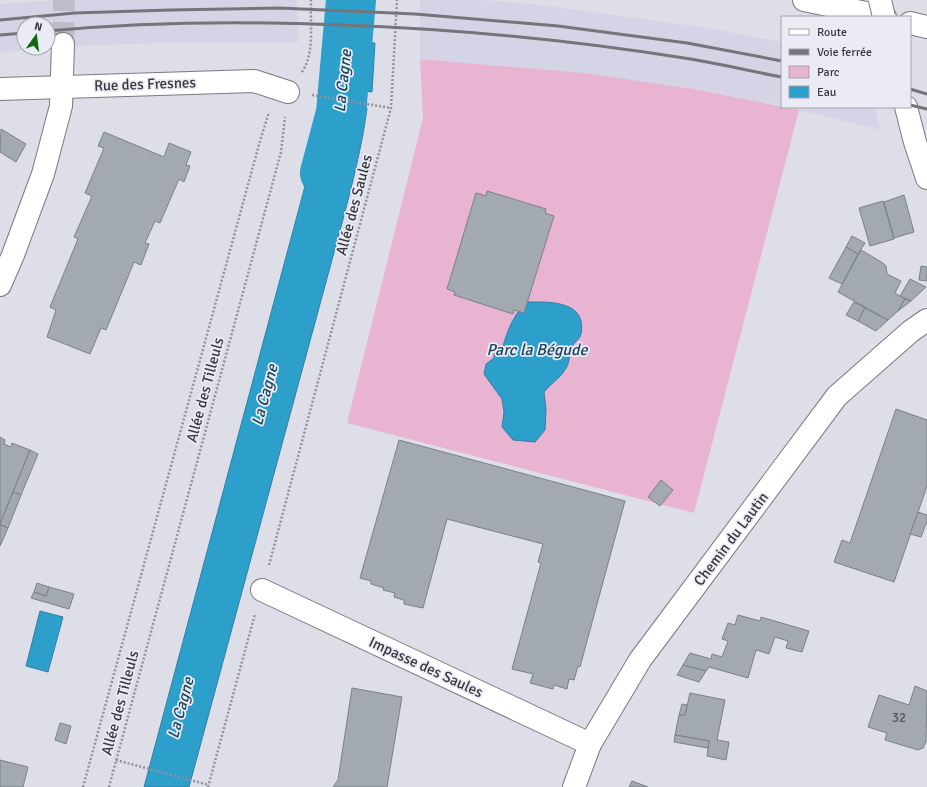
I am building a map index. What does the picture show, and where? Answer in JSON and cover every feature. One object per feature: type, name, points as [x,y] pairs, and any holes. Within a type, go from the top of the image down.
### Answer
[{"type":"main road","points":[[804,0],[879,16]]},
{"type":"main road","points":[[880,0],[884,16]]},
{"type":"main road","points":[[911,23],[927,27]]},
{"type":"main road","points":[[0,285],[13,255],[43,174],[61,106],[63,86],[63,44]]},
{"type":"main road","name":"Rue des Fresnes","points":[[0,89],[254,81],[288,92]]},
{"type":"main road","points":[[906,108],[915,142],[927,178]]},
{"type":"main road","name":"Chemin du Lautin","points":[[574,787],[590,744],[640,660],[837,396],[911,331],[927,320]]},
{"type":"main road","name":"Impasse des Saules","points":[[262,590],[590,744]]},
{"type":"path","name":"Allée des Tilleuls","points":[[109,787],[282,152],[288,92],[306,66],[310,54],[311,0]]},
{"type":"path","name":"Allée des Saules","points":[[310,412],[391,108],[397,0]]},
{"type":"path","points":[[83,787],[260,142],[271,107],[288,92],[391,108]]},
{"type":"path","points":[[116,760],[209,785]]},
{"type":"shaded area","points":[[59,0],[297,0],[298,42],[190,42],[56,47],[56,16],[16,16],[16,51],[0,53],[0,4]]},
{"type":"shaded area","points":[[420,0],[483,0],[540,5],[702,27],[781,42],[781,106],[693,89],[585,73],[420,59]]},
{"type":"shaded area","points":[[790,108],[874,108],[881,130]]},
{"type":"green space","points":[[420,59],[585,73],[693,89],[781,106],[781,108],[799,110],[694,513],[347,423],[423,118]]},
{"type":"water","points":[[335,41],[375,43],[372,92],[329,87]]},
{"type":"water","points":[[327,104],[367,108],[360,152],[342,223],[189,787],[144,787]]},
{"type":"water","name":"Parc la Bégude","points":[[527,302],[550,302],[566,306],[573,309],[578,314],[582,325],[580,337],[572,346],[570,351],[569,362],[566,369],[544,392],[546,409],[545,430],[535,442],[513,440],[502,427],[504,412],[502,399],[484,374],[486,364],[494,358],[494,346],[503,346],[512,322]]},
{"type":"water","points":[[40,611],[63,617],[48,672],[26,666]]},
{"type":"building","points":[[1,129],[26,144],[16,162],[0,152]]},
{"type":"building","points":[[104,132],[164,157],[169,143],[191,152],[186,165],[190,166],[184,182],[179,179],[160,223],[155,221],[145,243],[149,244],[141,265],[134,262],[106,330],[101,328],[90,354],[47,337],[56,310],[50,307],[78,239],[74,237],[92,196],[85,193],[104,148],[98,146]]},
{"type":"building","points":[[487,191],[546,209],[545,213],[554,216],[524,313],[514,310],[513,314],[454,295],[455,292],[447,289],[476,193],[486,196]]},
{"type":"building","points":[[904,195],[914,232],[894,238],[884,202]]},
{"type":"building","points":[[883,201],[894,239],[870,246],[859,208]]},
{"type":"building","points":[[852,236],[865,243],[858,254],[846,247]]},
{"type":"building","points":[[846,247],[858,254],[842,284],[829,278]]},
{"type":"building","points":[[861,250],[883,263],[886,266],[887,274],[901,281],[895,293],[905,299],[898,311],[888,320],[838,292]]},
{"type":"building","points":[[921,266],[927,267],[927,281],[919,280]]},
{"type":"building","points":[[910,279],[926,287],[911,301],[900,296]]},
{"type":"building","points":[[905,299],[911,301],[898,311]]},
{"type":"building","points":[[854,302],[865,308],[858,321],[846,315]]},
{"type":"building","points":[[865,308],[888,320],[876,331],[858,321]]},
{"type":"building","points":[[896,409],[927,420],[927,486],[894,582],[834,562],[842,540],[850,543]]},
{"type":"building","points":[[0,437],[5,440],[4,444],[11,447],[12,443],[30,450],[0,524]]},
{"type":"building","points":[[399,440],[625,501],[580,667],[578,666],[574,680],[569,679],[567,689],[554,685],[553,689],[530,683],[533,674],[512,669],[541,563],[538,562],[543,544],[447,519],[423,608],[404,604],[404,600],[394,597],[395,593],[383,590],[384,588],[371,584],[371,581],[360,578]]},
{"type":"building","points":[[30,450],[38,454],[21,495],[13,492]]},
{"type":"building","points":[[661,480],[673,490],[660,506],[648,497]]},
{"type":"building","points":[[13,492],[21,495],[8,528],[0,524]]},
{"type":"building","points":[[918,512],[927,515],[927,521],[921,537],[910,534]]},
{"type":"building","points":[[0,525],[8,528],[0,546]]},
{"type":"building","points":[[37,583],[49,587],[46,596],[34,592]]},
{"type":"building","points":[[49,587],[74,594],[69,609],[31,598],[34,592],[46,596]]},
{"type":"building","points":[[738,615],[760,621],[761,617],[809,631],[802,652],[786,648],[788,641],[775,637],[769,654],[756,650],[748,678],[709,667],[706,671],[683,665],[690,653],[711,659],[712,654],[722,657],[728,641],[722,639],[728,623],[735,625]]},
{"type":"building","points":[[683,665],[706,671],[699,682],[677,675]]},
{"type":"building","points":[[915,686],[927,691],[926,742],[923,748],[918,750],[885,740],[887,733],[868,727],[879,695],[909,705]]},
{"type":"building","points":[[352,688],[402,697],[387,787],[333,787],[338,780]]},
{"type":"building","points":[[690,693],[725,700],[717,740],[729,742],[726,760],[707,756],[709,741],[675,735],[679,715],[685,715]]},
{"type":"building","points":[[682,704],[687,705],[685,715],[679,715]]},
{"type":"building","points":[[60,723],[71,726],[66,744],[55,740]]},
{"type":"building","points":[[675,735],[709,741],[708,748],[674,742]]},
{"type":"building","points":[[0,760],[28,767],[23,787],[0,787]]},
{"type":"building","points":[[632,781],[648,787],[629,787]]},
{"type":"waterway","name":"La Cagne","points":[[325,173],[341,113],[351,0]]},
{"type":"tunnel","points":[[63,44],[64,0]]},
{"type":"railway","points":[[0,20],[75,13],[279,8],[415,14],[558,26],[687,43],[781,61]]},
{"type":"railway","points":[[56,30],[194,23],[304,24],[427,29],[513,36],[598,46],[696,60],[781,77]]},
{"type":"railway","points":[[0,35],[16,34]]},
{"type":"railway","points":[[911,89],[927,94]]},
{"type":"railway","points":[[911,105],[927,109]]}]
